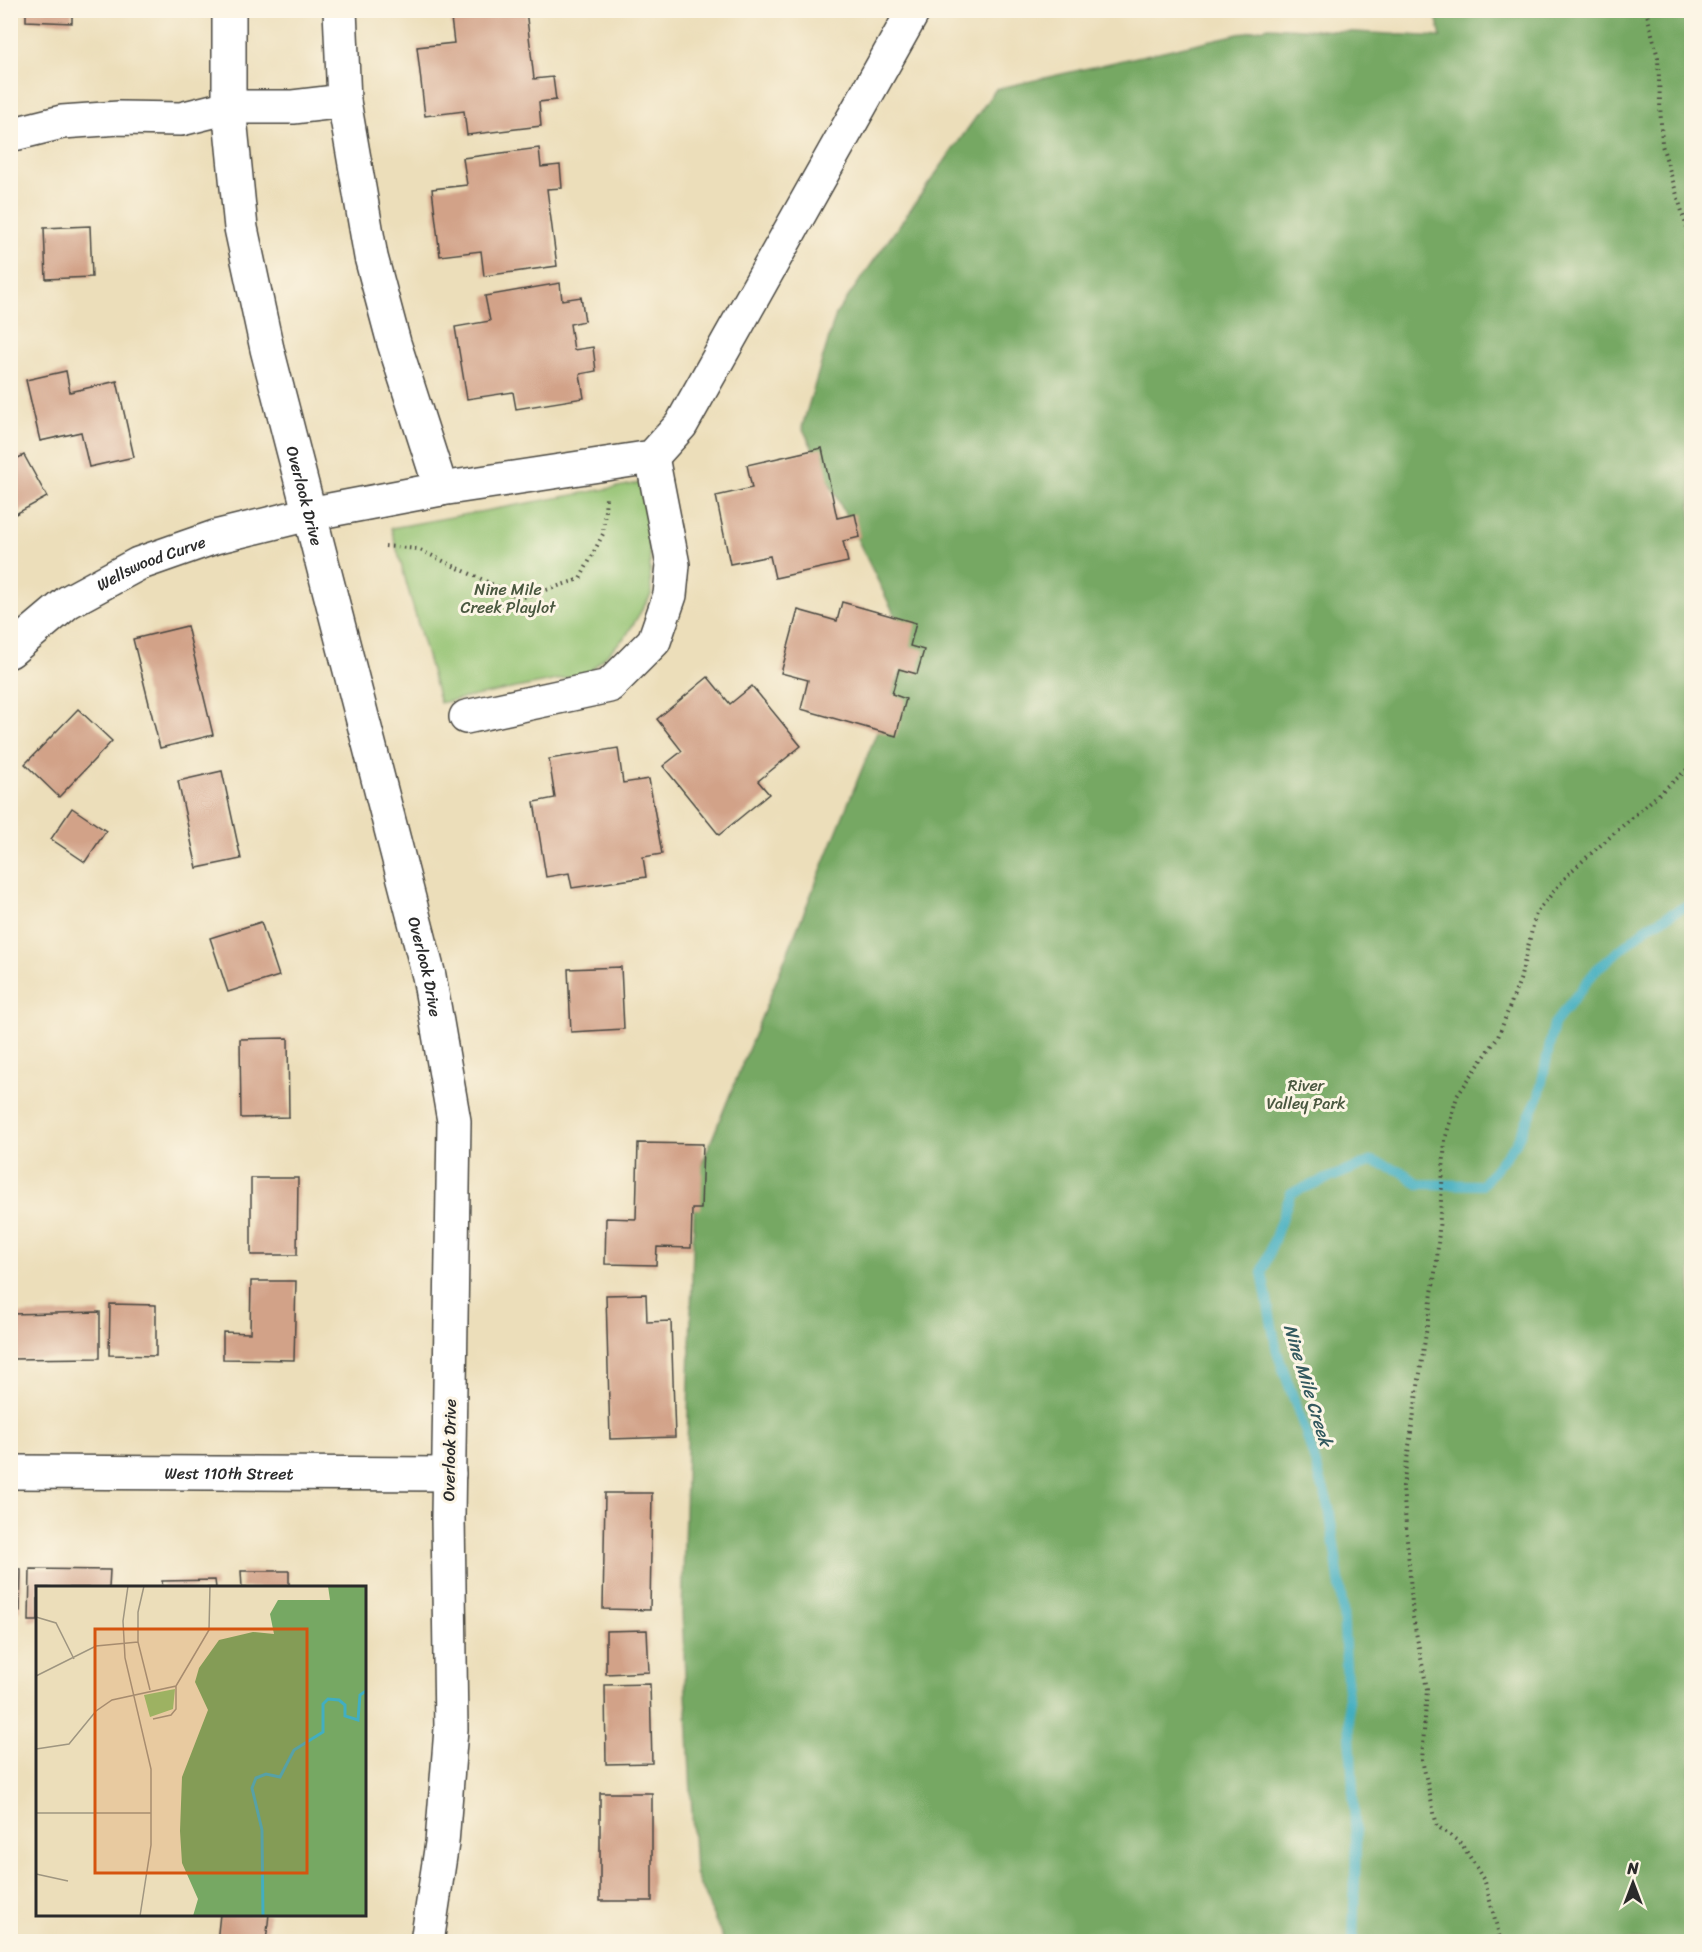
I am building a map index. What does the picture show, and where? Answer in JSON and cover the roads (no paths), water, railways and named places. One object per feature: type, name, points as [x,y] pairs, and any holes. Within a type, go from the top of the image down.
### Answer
[{"type":"street","name":"Overlook Drive","points":[[229,10],[229,107],[241,228],[267,349],[429,976],[454,1121],[449,1474],[451,1729],[442,1843],[427,1941]]},
{"type":"street","points":[[340,10],[344,101],[371,257],[394,343],[441,489]]},
{"type":"street","points":[[466,717],[609,686],[654,641],[670,595],[673,565],[652,457],[681,425],[914,10]]},
{"type":"street","points":[[10,135],[62,122],[119,118],[181,119],[229,107],[293,106],[344,101]]},
{"type":"street","name":"Wellswood Curve","points":[[10,651],[68,602],[138,564],[215,537],[309,514],[441,489],[652,457]]},
{"type":"street","name":"West 110th Street","points":[[10,1472],[449,1474]]},
{"type":"waterway","name":"Nine Mile Creek","points":[[1353,1942],[1356,1843],[1343,1610],[1329,1507],[1277,1352],[1262,1273],[1291,1193],[1372,1161],[1401,1171],[1418,1184],[1482,1185],[1516,1143],[1539,1096],[1554,1024],[1597,969],[1649,926],[1692,903]]},
{"type":"park label","name":"Nine Mile Creek Playlot","points":[[508,598]]},
{"type":"park label","name":"River Valley Park","points":[[1306,1094]]}]
